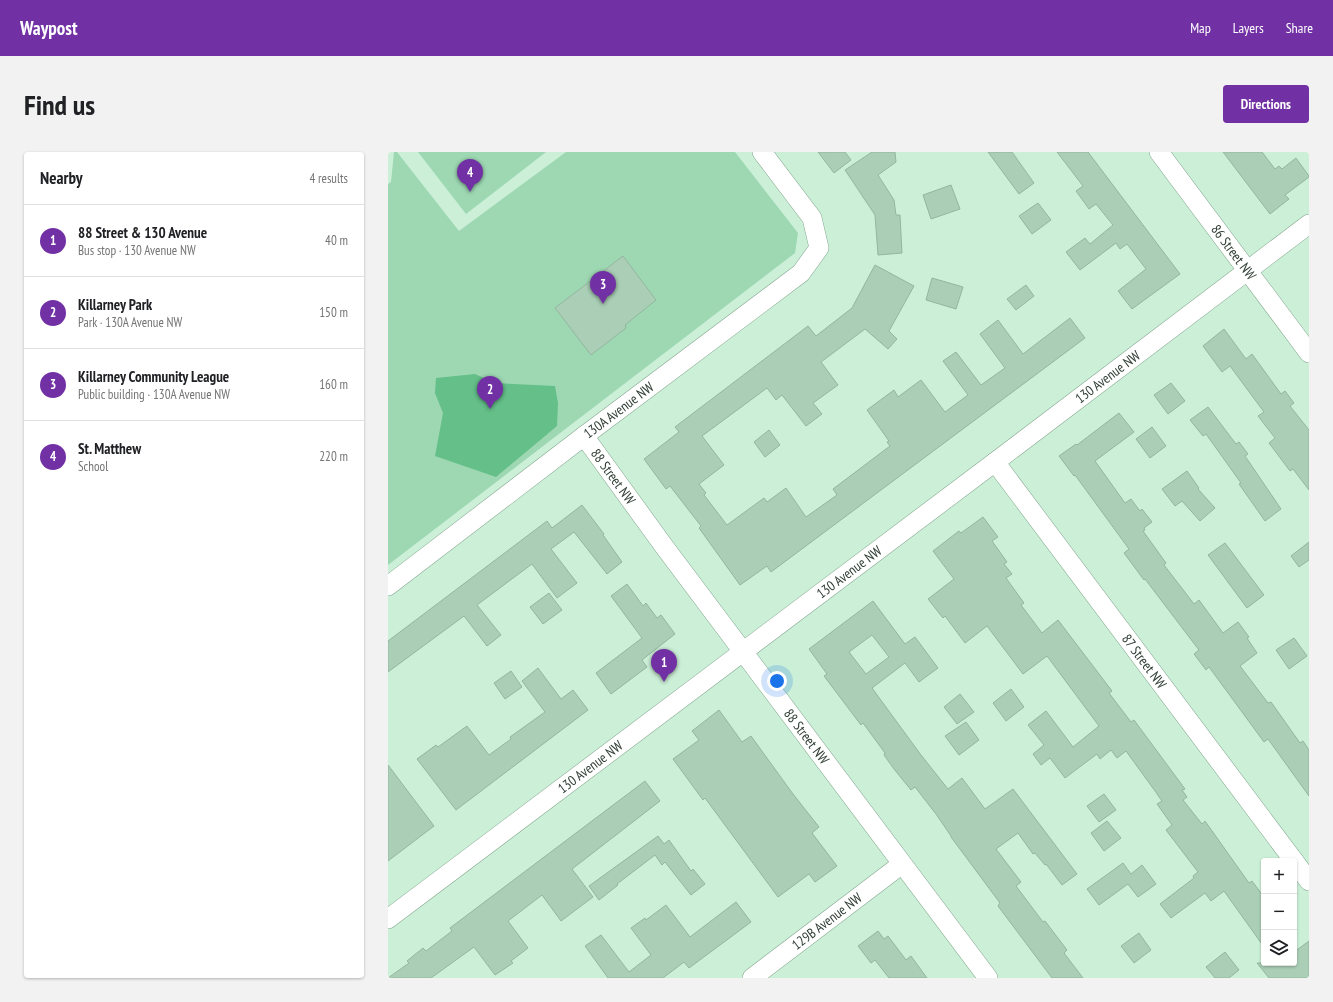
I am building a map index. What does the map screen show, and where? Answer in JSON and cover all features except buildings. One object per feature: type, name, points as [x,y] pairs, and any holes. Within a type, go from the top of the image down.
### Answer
[{"type":"street","name":"130A Avenue NW","points":[[388,586],[801,273],[819,248],[812,218],[762,152]]},
{"type":"street","name":"86 Street NW","points":[[1159,152],[1309,353]]},
{"type":"street","name":"130 Avenue NW","points":[[388,919],[1309,224]]},
{"type":"street","name":"88 Street NW","points":[[584,436],[743,652],[988,978]]},
{"type":"street","name":"87 Street NW","points":[[995,462],[1292,858]]},
{"type":"street","name":"129B Avenue NW","points":[[752,978],[902,864]]},
{"type":"street","name":"87 Street NW","points":[[1297,865],[1309,881]]},
{"type":"green space","points":[[394,152],[397,152],[459,231],[566,152],[735,152],[798,233],[795,253],[388,565],[388,184],[391,182]]},
{"type":"green space","points":[[418,152],[546,152],[466,214]]},
{"type":"green space","points":[[475,374],[495,383],[555,386],[558,403],[557,426],[496,477],[435,456],[443,413],[435,393],[436,378]]},
{"type":"place","name":"St. Matthew","points":[[470,192]]},
{"type":"place","name":"Killarney Community League","points":[[603,304]]},
{"type":"place","name":"Killarney Park","points":[[490,409]]},
{"type":"place","name":"88 Street & 130 Avenue","points":[[664,682]]}]
